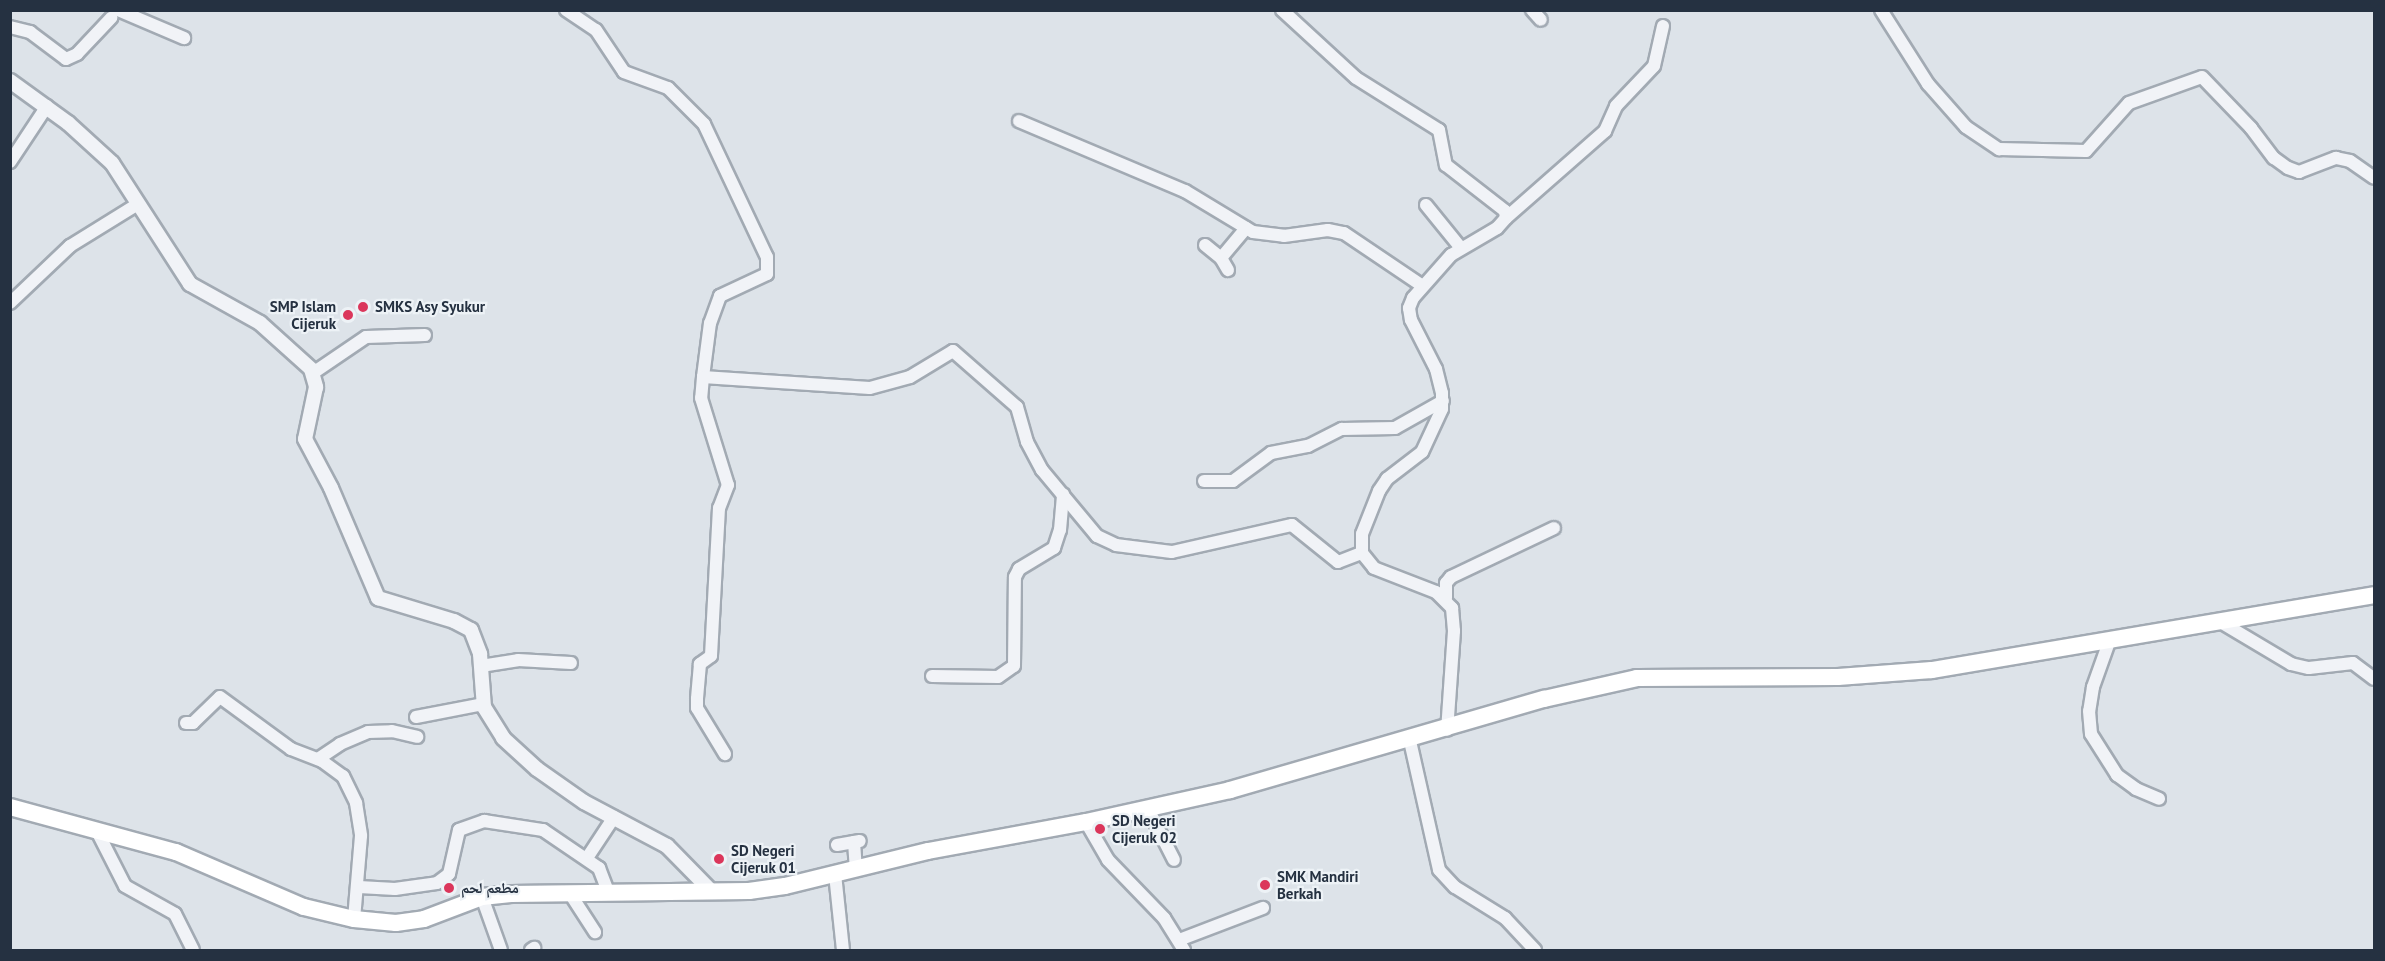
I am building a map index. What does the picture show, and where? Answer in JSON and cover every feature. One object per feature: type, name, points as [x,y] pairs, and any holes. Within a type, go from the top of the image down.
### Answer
[{"type":"main road","points":[[10,807],[98,833],[176,852],[280,898],[354,920],[386,923],[416,921],[482,897],[569,892],[712,892],[766,889],[928,850],[1148,809],[1410,741],[1586,688],[1648,676],[1838,677],[1932,670],[2109,642],[2374,595]]},
{"type":"street","points":[[566,10],[596,30],[624,72],[668,88],[704,123],[713,149],[767,258],[767,274],[720,296],[710,323],[703,377],[699,384],[701,398],[728,485],[719,508],[711,656],[700,664],[696,699],[697,708],[724,754]]},
{"type":"street","points":[[1282,10],[1356,78],[1439,130],[1446,165],[1501,204],[1506,218]]},
{"type":"street","points":[[1532,10],[1541,20]]},
{"type":"street","points":[[1881,10],[1928,84],[1966,127],[1999,149],[2086,151],[2129,103],[2202,77],[2251,128],[2274,158],[2288,168],[2299,172],[2336,158],[2350,161],[2374,178]]},
{"type":"street","points":[[10,27],[30,32],[66,59],[78,54],[115,14],[184,38]]},
{"type":"street","points":[[1446,598],[1383,573],[1362,554],[1362,534],[1373,502],[1387,479],[1422,452],[1437,423],[1443,401],[1429,350],[1411,320],[1409,308],[1421,285],[1461,248],[1488,234],[1605,131],[1616,106],[1654,66],[1663,26]]},
{"type":"street","points":[[10,81],[47,106],[112,163],[190,284],[260,322],[313,373],[315,387],[305,439],[331,488],[376,595],[385,603],[462,624],[479,653],[483,704],[496,730],[537,769],[584,802],[675,851],[712,892]]},
{"type":"street","points":[[10,162],[47,106]]},
{"type":"street","points":[[1018,121],[1185,190],[1258,234],[1284,236],[1337,231],[1421,285]]},
{"type":"street","points":[[10,303],[70,246],[138,204]]},
{"type":"street","points":[[1426,205],[1461,248]]},
{"type":"street","points":[[1221,258],[1246,228]]},
{"type":"street","points":[[1205,245],[1221,258],[1228,270]]},
{"type":"street","points":[[313,373],[366,337],[425,335]]},
{"type":"street","points":[[703,377],[870,388],[910,377],[953,351],[1017,407],[1034,455],[1097,536],[1116,545],[1172,552],[1292,525],[1338,562],[1362,554]]},
{"type":"street","points":[[1204,481],[1233,481],[1271,453],[1308,446],[1342,429],[1395,428],[1443,401]]},
{"type":"street","points":[[932,676],[998,677],[1014,666],[1015,577],[1019,569],[1054,548],[1060,530],[1063,494]]},
{"type":"street","points":[[1447,729],[1454,621],[1446,598],[1451,577],[1554,528]]},
{"type":"street","points":[[2219,621],[2291,664],[2310,668],[2353,663],[2374,679]]},
{"type":"street","points":[[2109,642],[2093,687],[2091,734],[2117,775],[2159,799]]},
{"type":"street","points":[[479,653],[526,660],[572,663]]},
{"type":"street","points":[[186,723],[193,723],[220,697],[291,749],[318,759],[343,776],[356,803],[361,836],[359,887],[354,920]]},
{"type":"street","points":[[416,717],[483,704]]},
{"type":"street","points":[[318,759],[340,744],[368,732],[392,731],[417,737]]},
{"type":"street","points":[[1410,741],[1439,870],[1455,887],[1505,918],[1535,951]]},
{"type":"street","points":[[1148,809],[1173,860]]},
{"type":"street","points":[[587,858],[614,817]]},
{"type":"street","points":[[359,887],[395,889],[437,883],[449,874],[456,835],[466,825],[484,821],[532,825],[587,858],[603,872],[608,891]]},
{"type":"street","points":[[1086,822],[1108,860],[1164,918],[1181,945],[1263,908]]},
{"type":"street","points":[[98,833],[125,886],[175,914],[193,951]]},
{"type":"street","points":[[837,844],[857,841],[856,869]]},
{"type":"street","points":[[835,874],[843,951]]},
{"type":"street","points":[[569,892],[595,932]]},
{"type":"street","points":[[482,897],[501,951]]},
{"type":"place","name":"SMKS Asy Syukur","points":[[363,307]]},
{"type":"place","name":"SMP Islam Cijeruk","points":[[348,315]]},
{"type":"place","name":"SD Negeri Cijeruk 02","points":[[1100,829]]},
{"type":"place","name":"SD Negeri Cijeruk 01","points":[[719,859]]},
{"type":"place","name":"SMK Mandiri Berkah","points":[[1265,885]]},
{"type":"place","name":"مطعم لحم","points":[[449,888]]}]
